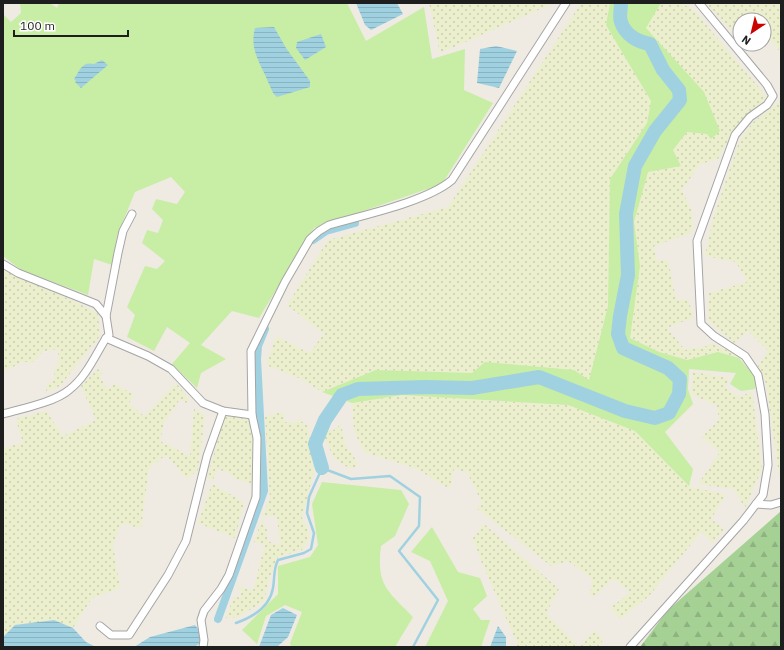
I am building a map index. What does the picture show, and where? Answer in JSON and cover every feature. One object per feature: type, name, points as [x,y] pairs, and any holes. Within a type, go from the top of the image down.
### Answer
[{"type":"street","points":[[203,647],[204,640],[201,620],[204,611],[221,589],[229,575],[256,497],[257,438],[252,415],[251,351],[285,282],[310,239],[319,231],[329,225],[421,197],[441,189],[452,180],[566,3]]},
{"type":"street","points":[[630,647],[763,495],[768,466],[765,414],[758,375],[745,356],[714,336],[701,324],[697,241],[735,135],[750,117],[767,105],[773,96],[767,85],[699,3]]},
{"type":"street","points":[[3,414],[38,405],[68,391],[83,376],[108,335],[106,316],[123,231],[132,214]]},
{"type":"street","points":[[3,264],[18,273],[96,304],[106,316]]},
{"type":"street","points":[[106,338],[148,356],[171,369],[203,403],[223,411],[252,415]]},
{"type":"street","points":[[100,626],[111,635],[129,635],[168,575],[186,540],[207,456],[223,411]]},
{"type":"street","points":[[756,504],[771,505],[781,502]]},
{"type":"green space","points":[[20,3],[50,3],[57,8],[59,3],[347,3],[366,41],[424,7],[432,59],[465,49],[464,90],[493,103],[442,184],[314,228],[259,318],[232,311],[201,345],[226,359],[201,373],[197,388],[172,364],[190,343],[167,327],[154,351],[127,337],[135,315],[127,307],[145,266],[157,269],[165,261],[142,243],[147,230],[158,233],[163,220],[152,209],[156,199],[177,204],[185,192],[171,177],[135,192],[117,236],[112,265],[94,259],[88,295],[21,270],[3,256],[3,14],[11,22],[21,13]]},
{"type":"green space","points":[[429,3],[554,3],[440,53]]},
{"type":"green space","points":[[581,3],[610,3],[606,25],[651,101],[647,123],[610,179],[608,306],[589,380],[472,373],[376,370],[322,392],[301,379],[266,365],[276,336],[309,353],[324,334],[287,305],[328,240],[448,207]]},
{"type":"green space","points":[[610,3],[661,3],[646,28],[704,92],[720,131],[711,139],[707,134],[687,132],[673,150],[681,166],[648,172],[634,222],[640,266],[630,338],[659,352],[687,360],[718,352],[739,358],[756,378],[755,389],[741,391],[730,384],[736,373],[689,369],[688,389],[693,404],[665,432],[693,469],[689,486],[635,431],[568,405],[402,395],[352,403],[322,392],[376,370],[472,373],[485,362],[574,370],[589,380],[608,306],[610,179],[647,123],[651,101],[606,25]]},
{"type":"green space","points":[[661,3],[680,3],[693,9],[767,97],[735,129],[718,159],[700,164],[682,190],[692,212],[693,232],[654,246],[657,261],[668,260],[676,299],[688,300],[694,317],[667,328],[685,350],[707,346],[710,343],[727,350],[739,358],[718,352],[687,360],[659,352],[630,338],[640,266],[634,222],[648,172],[680,166],[673,150],[687,132],[707,134],[704,92],[645,28]]},
{"type":"green space","points":[[706,3],[781,3],[781,53],[772,42],[772,12],[732,12],[732,31]]},
{"type":"green space","points":[[781,101],[781,475],[779,475],[766,384],[758,366],[768,351],[748,331],[734,343],[708,320],[709,293],[747,282],[736,262],[705,256],[713,219],[739,142],[753,122]]},
{"type":"green space","points":[[3,267],[98,313],[100,336],[60,386],[46,392],[47,385],[54,380],[55,367],[59,363],[58,349],[44,351],[31,364],[24,361],[3,372]]},
{"type":"green space","points":[[98,369],[102,372],[100,377],[107,389],[115,384],[134,395],[129,403],[144,416],[176,383],[189,399],[186,403],[180,399],[164,423],[160,441],[190,456],[194,409],[205,415],[198,470],[187,479],[166,455],[149,468],[141,528],[121,524],[113,545],[120,588],[92,598],[73,628],[54,620],[15,625],[3,637],[3,448],[23,443],[16,419],[46,411],[63,436],[96,420],[81,386]]},
{"type":"green space","points":[[693,372],[729,378],[725,388],[740,397],[752,391],[762,469],[745,508],[734,489],[698,484],[720,452],[702,437],[719,420],[717,406],[691,394]]},
{"type":"green space","points":[[402,395],[568,405],[635,431],[689,486],[726,495],[711,519],[724,529],[713,543],[701,532],[649,596],[620,619],[610,608],[631,592],[613,579],[596,595],[590,596],[592,579],[568,561],[551,566],[475,507],[483,505],[467,472],[454,469],[450,489],[415,468],[364,452],[354,431],[352,403]]},
{"type":"green space","points":[[284,412],[285,422],[295,423],[298,419],[308,426],[314,471],[302,518],[308,529],[309,539],[302,550],[278,557],[269,579],[264,601],[238,617],[226,618],[234,596],[240,598],[242,591],[237,588],[239,586],[253,591],[265,544],[254,542],[262,519],[265,519],[263,524],[267,530],[267,541],[280,545],[277,516],[262,516],[270,499],[265,416]]},
{"type":"green space","points":[[225,415],[248,419],[254,446],[251,472],[253,484],[235,479],[230,473],[217,469],[213,480],[207,478]]},
{"type":"green space","points":[[341,424],[345,444],[356,460],[357,466],[350,469],[334,458],[323,435],[327,430],[334,430]]},
{"type":"green space","points":[[322,482],[401,490],[409,504],[395,536],[381,546],[380,570],[382,579],[391,594],[413,617],[395,647],[291,647],[290,643],[302,612],[285,605],[266,616],[257,644],[242,630],[278,594],[278,566],[310,557],[318,545],[312,504]]},
{"type":"green space","points":[[212,484],[244,502],[235,538],[198,523]]},
{"type":"green space","points":[[781,511],[781,647],[640,647],[668,610]]},
{"type":"green space","points":[[484,524],[559,589],[546,613],[579,647],[517,647],[517,643],[481,561],[473,538]]},
{"type":"green space","points":[[432,527],[458,572],[480,578],[487,596],[473,609],[481,620],[490,620],[481,647],[425,647],[448,601],[430,561],[411,552]]},
{"type":"green space","points":[[595,630],[603,640],[598,647],[579,647]]},
{"type":"water","points":[[356,3],[397,3],[403,14],[371,30],[365,25]]},
{"type":"water","points":[[274,27],[286,48],[310,81],[310,87],[277,97],[272,91],[259,63],[254,43],[255,28]]},
{"type":"water","points":[[321,34],[326,47],[305,60],[296,48],[297,42]]},
{"type":"water","points":[[496,46],[517,51],[499,88],[477,83],[480,49]]},
{"type":"water","points":[[102,60],[108,65],[81,88],[74,79],[80,70],[84,65],[90,63],[94,64]]},
{"type":"water","points":[[283,608],[297,615],[288,637],[277,647],[259,647],[271,615]]},
{"type":"water","points":[[54,620],[73,628],[86,642],[96,647],[3,647],[3,637],[15,625]]},
{"type":"water","points":[[195,625],[199,630],[201,642],[195,647],[134,647],[150,637]]},
{"type":"water","points":[[498,626],[506,637],[506,647],[490,647]]},
{"type":"waterway","points":[[322,468],[315,444],[325,420],[342,395],[358,389],[425,387],[472,388],[539,377],[625,411],[655,418],[669,413],[679,394],[680,379],[668,368],[623,348],[618,334],[628,275],[626,214],[635,166],[655,131],[680,100],[679,90],[663,70],[650,44],[641,42],[632,37],[623,27],[620,20],[621,3]]},
{"type":"waterway","points":[[313,240],[326,231],[355,223]]},
{"type":"waterway","points":[[218,619],[264,491],[257,359],[258,346],[265,329]]},
{"type":"waterway","points":[[236,623],[249,618],[260,610],[268,600],[273,588],[276,564],[278,560],[304,553],[311,549],[314,533],[307,513],[309,497],[322,468],[351,479],[390,476],[420,497],[419,526],[399,551],[438,600],[413,647]]}]
